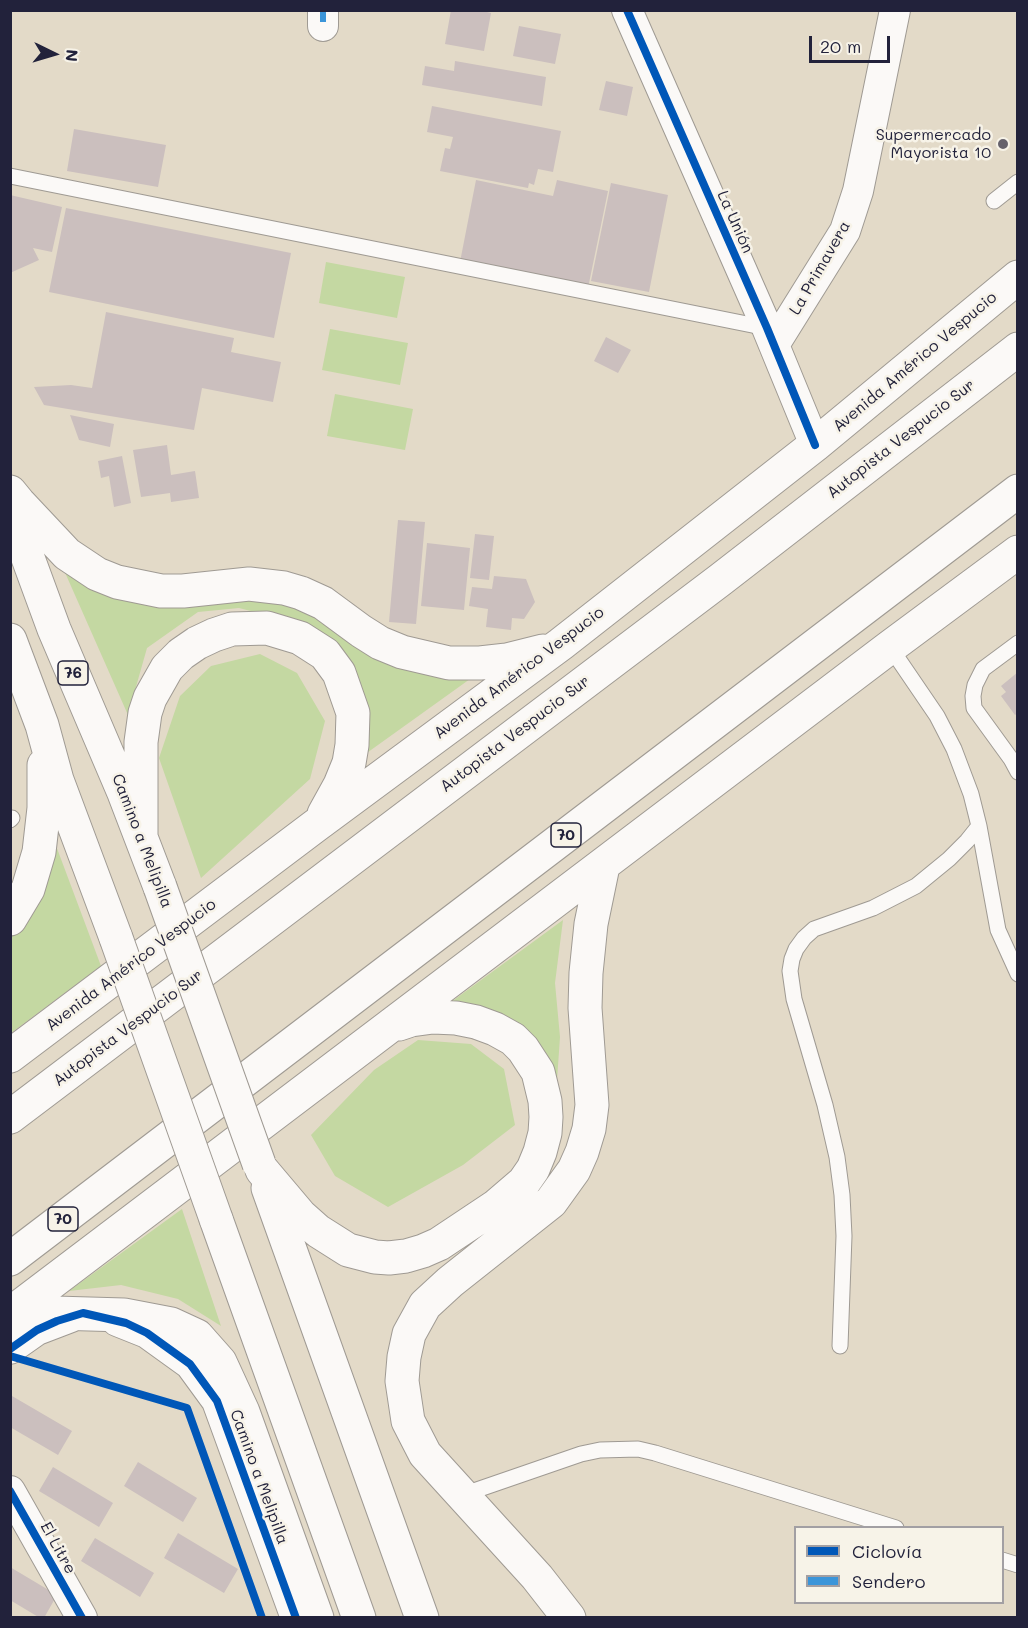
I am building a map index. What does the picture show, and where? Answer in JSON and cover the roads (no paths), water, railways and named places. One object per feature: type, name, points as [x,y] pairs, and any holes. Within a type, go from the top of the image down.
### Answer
[{"type":"main road","name":"Avenida Américo Vespucio","points":[[10,1056],[561,644],[815,445],[1017,277]]},
{"type":"main road","name":"Autopista Vespucio Sur","points":[[10,1117],[720,580],[1017,349]]},
{"type":"main road","name":"70","points":[[10,1259],[1017,491]]},
{"type":"main road","points":[[10,492],[67,554],[97,574],[117,582],[161,591],[183,591],[239,584],[284,588],[323,603],[381,643],[402,652],[449,663],[507,660],[535,654],[561,644]]},
{"type":"main road","name":"Camino a Melipilla","points":[[10,509],[54,629],[160,886],[422,1617]]},
{"type":"main road","points":[[10,1314],[1017,552]]},
{"type":"main road","points":[[141,836],[141,742],[145,713],[156,685],[167,668],[197,643],[214,634],[250,627],[284,632],[300,638],[325,654],[339,673],[349,699],[354,729],[349,763],[329,806],[315,826]]},
{"type":"main road","points":[[10,640],[42,725],[57,780],[116,938],[359,1617]]},
{"type":"main road","points":[[10,919],[28,889],[39,852],[44,808],[42,725]]},
{"type":"main road","points":[[569,1617],[537,1577],[425,1454],[408,1421],[402,1381],[406,1346],[425,1305],[450,1282],[551,1202],[574,1170],[582,1152],[589,1129],[592,1105],[585,1008],[586,973],[593,912],[603,866]]},
{"type":"main road","points":[[260,1167],[300,1215],[318,1231],[348,1250],[389,1258],[406,1256],[439,1244],[496,1206],[524,1182],[540,1152],[546,1117],[545,1101],[538,1072],[523,1049],[513,1039],[495,1029],[456,1018],[434,1017],[411,1020],[390,1027]]},
{"type":"main road","points":[[10,1319],[55,1313],[123,1315],[171,1324],[197,1336],[220,1362],[243,1412],[317,1617]]},
{"type":"street","name":"La Unión","points":[[627,10],[815,445]]},
{"type":"street","name":"La Primavera","points":[[770,337],[844,231],[858,191],[895,10]]},
{"type":"street","points":[[10,1349],[37,1330],[83,1313]]},
{"type":"street","name":"Camino a Melipilla","points":[[83,1313],[126,1323],[147,1333],[190,1364],[204,1380],[217,1401],[296,1617]]},
{"type":"street","name":"El Litre","points":[[10,1491],[82,1617]]},
{"type":"lane","points":[[10,176],[770,337]]},
{"type":"lane","points":[[994,201],[1017,182]]},
{"type":"lane","points":[[1017,643],[982,669],[973,696],[974,708],[1011,759],[1017,772]]},
{"type":"lane","points":[[890,646],[937,716],[954,749],[971,794],[979,826],[998,930],[1017,974]]},
{"type":"lane","points":[[840,1346],[844,1236],[842,1195],[837,1156],[827,1115],[794,999],[790,970],[792,959],[804,938],[814,929],[873,908],[916,886],[949,859],[979,826]]},
{"type":"lane","points":[[461,1495],[581,1454],[600,1450],[638,1449],[893,1526]]},
{"type":"place","name":"Supermercado Mayorista 10","points":[[1003,144]]}]
